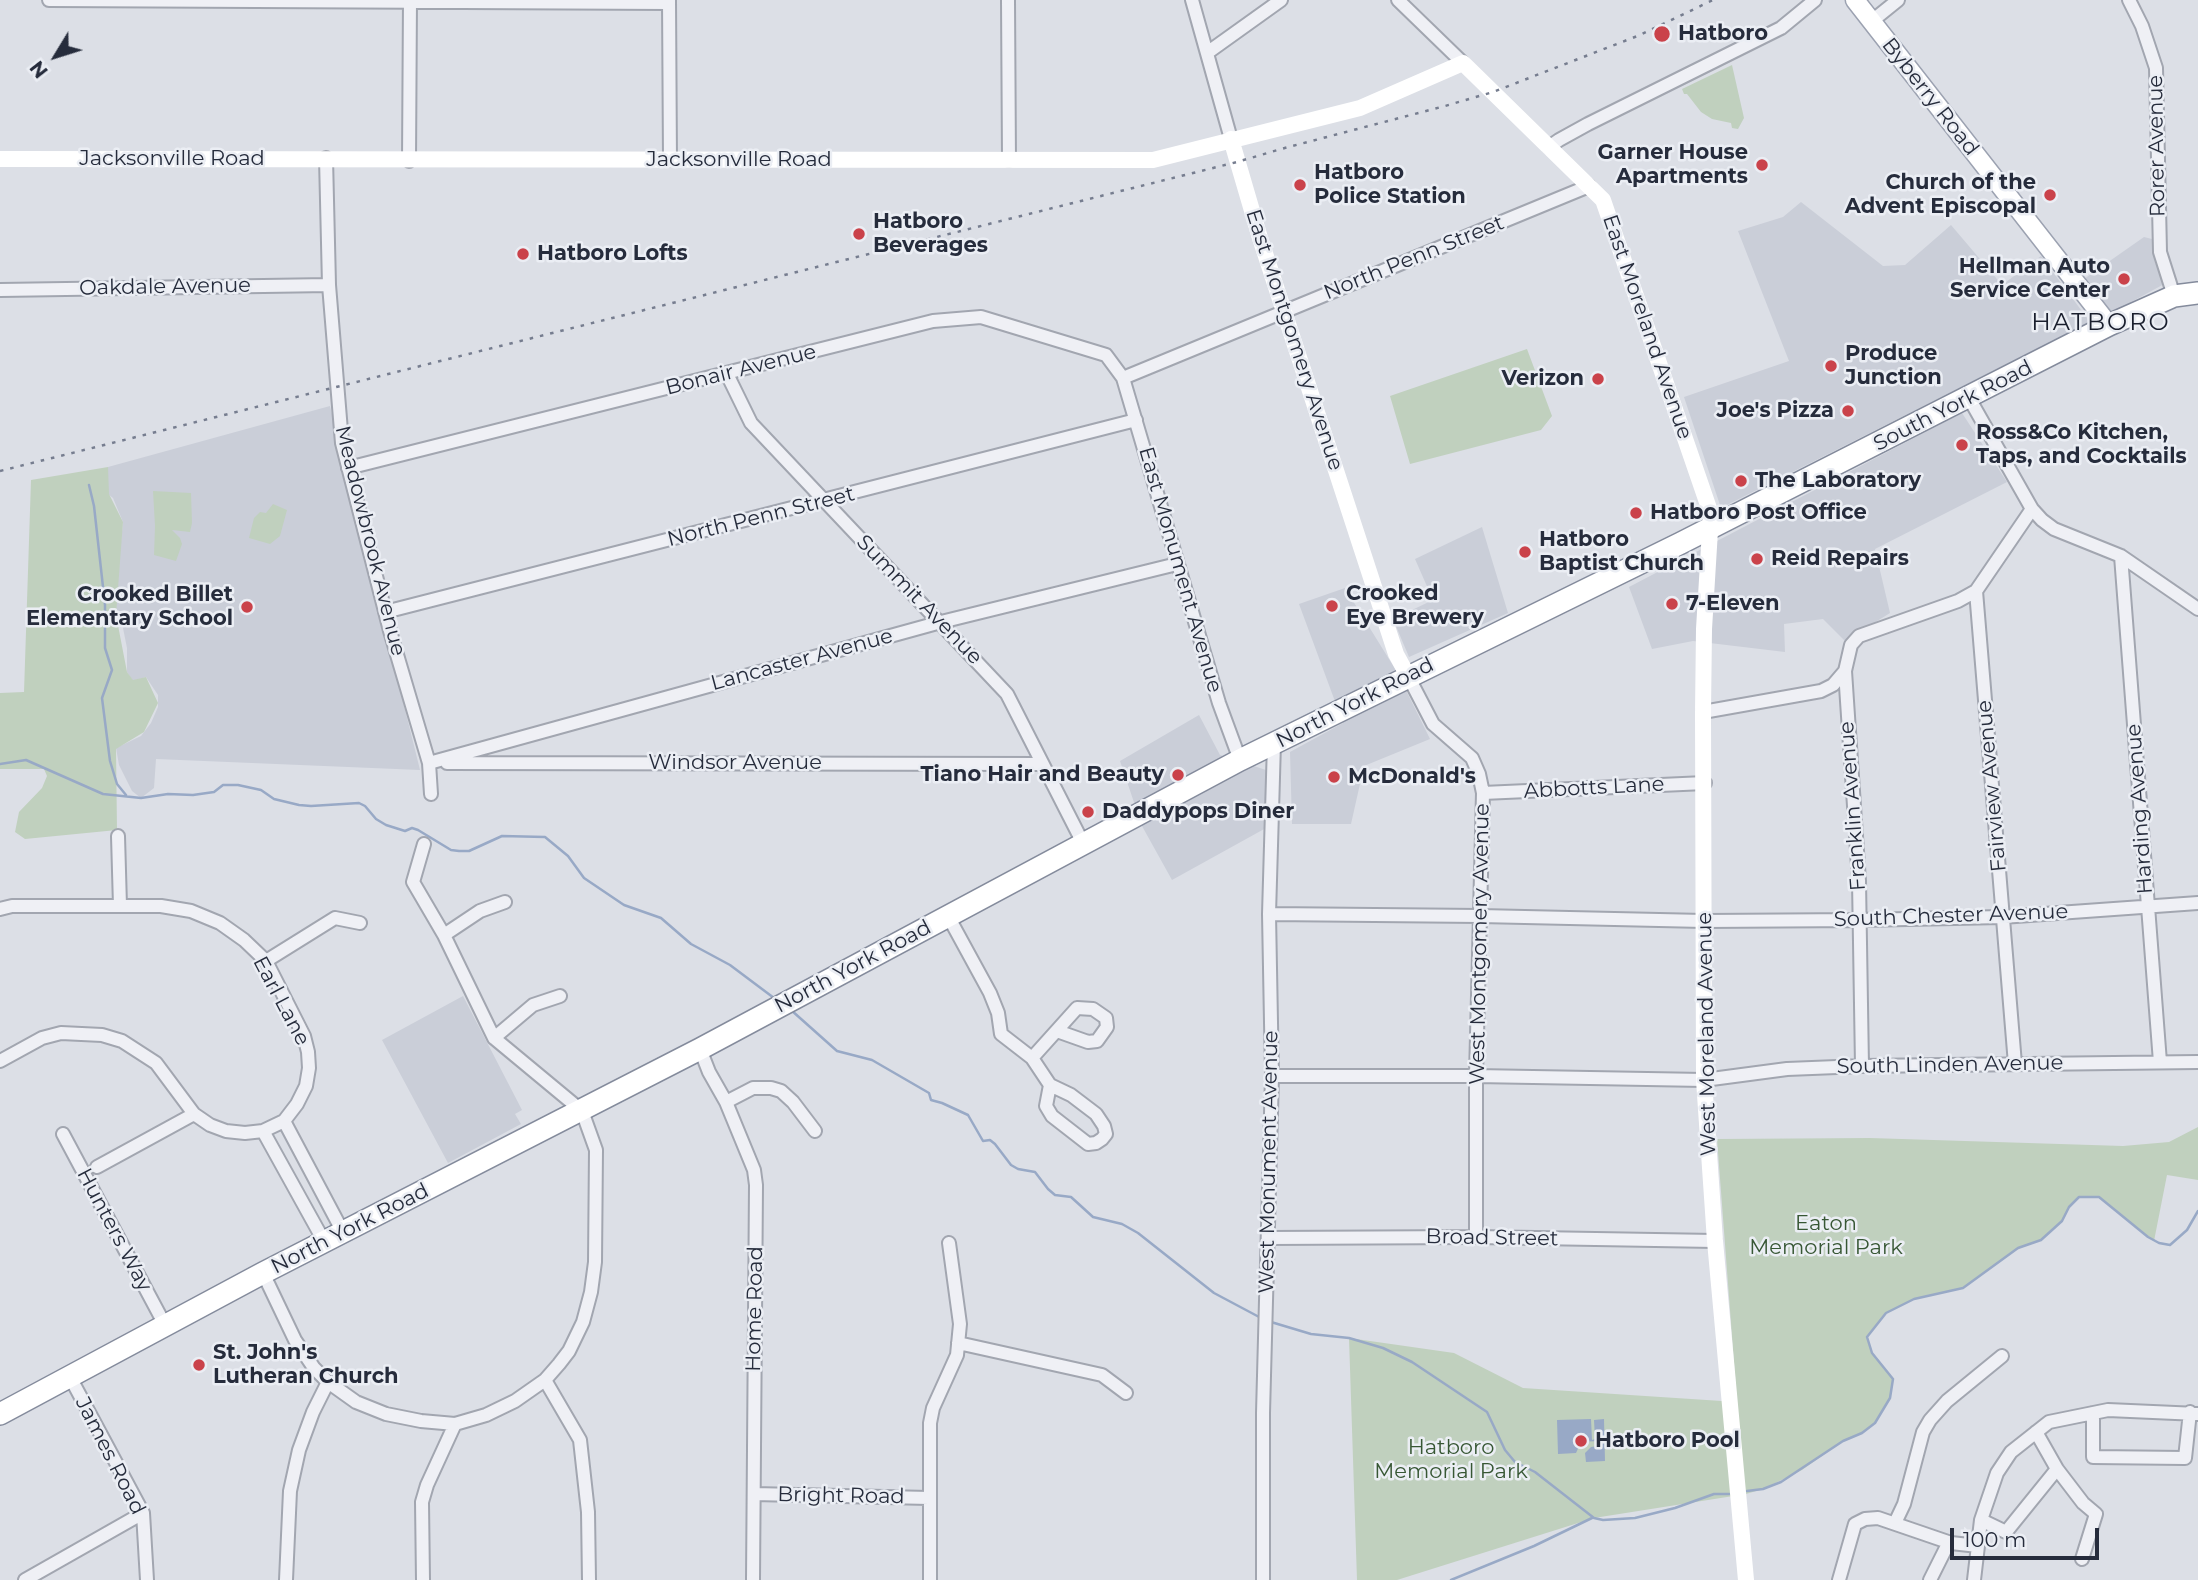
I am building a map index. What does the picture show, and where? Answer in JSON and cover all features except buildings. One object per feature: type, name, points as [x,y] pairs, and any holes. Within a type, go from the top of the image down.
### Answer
[{"type":"highway","name":"South York Road","points":[[1710,528],[2109,325],[2174,296],[2198,293]]},
{"type":"highway","name":"North York Road","points":[[0,1414],[263,1273],[767,1014],[1240,760],[1710,528]]},
{"type":"main road","name":"Byberry Road","points":[[1855,0],[2109,325]]},
{"type":"street","points":[[49,0],[669,1],[670,160]]},
{"type":"street","points":[[409,161],[410,0]]},
{"type":"street","points":[[1008,0],[1009,160]]},
{"type":"street","name":"East Montgomery Avenue","points":[[1192,0],[1284,312],[1396,654],[1408,676]]},
{"type":"street","points":[[1207,53],[1281,0]]},
{"type":"street","name":"East Moreland Avenue","points":[[1398,0],[1603,200],[1711,513],[1710,528]]},
{"type":"street","points":[[1549,147],[1588,124],[1782,28],[1815,0]]},
{"type":"street","points":[[1872,21],[1898,0]]},
{"type":"street","name":"Rorer Avenue","points":[[2129,0],[2142,26],[2156,68],[2160,252],[2174,296]]},
{"type":"street","name":"Jacksonville Road","points":[[0,159],[1153,160],[1360,108],[1463,63]]},
{"type":"street","name":"Meadowbrook Avenue","points":[[326,158],[329,285],[338,411],[348,468],[385,612],[429,763],[432,794]]},
{"type":"street","name":"North Penn Street","points":[[1123,378],[1589,186]]},
{"type":"street","name":"Oakdale Avenue","points":[[0,290],[329,285]]},
{"type":"street","name":"Bonair Avenue","points":[[348,468],[933,321],[981,317],[1106,355],[1123,378]]},
{"type":"street","name":"Summit Avenue","points":[[727,374],[751,423],[1007,694],[1084,845]]},
{"type":"street","name":"East Monument Avenue","points":[[1123,378],[1225,723],[1240,760]]},
{"type":"street","points":[[1969,398],[2032,509],[2042,520],[2054,529],[2121,556],[2198,609]]},
{"type":"street","name":"North Penn Street","points":[[385,612],[1136,420]]},
{"type":"street","points":[[1703,712],[1821,691],[1833,685],[1845,671],[1851,645],[1858,636],[1958,601],[1976,591],[2032,509]]},
{"type":"street","name":"West Moreland Avenue","points":[[1710,528],[1703,712],[1703,1080],[1745,1580]]},
{"type":"street","name":"Harding Avenue","points":[[2121,556],[2160,1062]]},
{"type":"street","name":"Lancaster Avenue","points":[[429,763],[941,622],[1177,564]]},
{"type":"street","name":"Fairview Avenue","points":[[1976,591],[2015,1065]]},
{"type":"street","name":"Franklin Avenue","points":[[1845,671],[1860,920],[1862,1066]]},
{"type":"street","name":"West Montgomery Avenue","points":[[1408,676],[1433,724],[1472,758],[1483,793],[1476,1076],[1476,1237]]},
{"type":"street","name":"West Monument Avenue","points":[[1263,1580],[1263,1413],[1272,1076],[1269,915],[1274,743]]},
{"type":"street","name":"Windsor Avenue","points":[[429,763],[1042,764]]},
{"type":"street","name":"Abbotts Lane","points":[[1483,793],[1705,783]]},
{"type":"street","points":[[118,836],[120,906]]},
{"type":"street","points":[[263,1273],[295,1340],[328,1382],[356,1402],[386,1414],[421,1421],[456,1424],[486,1415],[515,1401],[545,1380],[569,1351],[583,1322],[595,1262],[596,1150],[582,1111],[494,1038],[444,935],[413,882],[424,844]]},
{"type":"street","points":[[444,935],[480,911],[505,902]]},
{"type":"street","name":"South Chester Avenue","points":[[1269,915],[1704,921],[1860,920],[2002,917],[2198,903]]},
{"type":"street","name":"Earl Lane","points":[[0,909],[12,906],[176,908],[206,916],[232,930],[265,961],[304,1036],[309,1068],[306,1086],[285,1121]]},
{"type":"street","points":[[948,916],[990,993],[998,1013],[1001,1034],[1032,1058],[1050,1085],[1071,1095],[1096,1114],[1104,1126],[1105,1134],[1102,1139],[1096,1143],[1088,1143],[1052,1116],[1046,1105],[1050,1085]]},
{"type":"street","points":[[265,961],[335,918],[360,923]]},
{"type":"street","points":[[494,1038],[533,1005],[560,996]]},
{"type":"street","points":[[1032,1058],[1057,1031]]},
{"type":"street","points":[[0,1061],[42,1038],[61,1033],[102,1035],[122,1041],[156,1063],[194,1114],[210,1125],[226,1131],[244,1133],[263,1130],[285,1121],[334,1238]]},
{"type":"street","name":"Home Road","points":[[700,1049],[726,1102],[754,1170],[756,1185],[753,1580]]},
{"type":"street","name":"South Linden Avenue","points":[[1272,1076],[1703,1080],[1787,1069],[1862,1066],[2198,1062]]},
{"type":"street","points":[[726,1102],[754,1088],[771,1088],[780,1091],[793,1102],[815,1131]]},
{"type":"street","points":[[97,1167],[194,1114]]},
{"type":"street","points":[[263,1130],[334,1238]]},
{"type":"street","name":"Hunters Way","points":[[63,1135],[164,1325]]},
{"type":"street","name":"Broad Street","points":[[1268,1238],[1476,1237],[1715,1241]]},
{"type":"street","points":[[929,1497],[930,1423],[933,1408],[957,1355],[960,1324],[949,1243]]},
{"type":"street","points":[[958,1343],[1102,1375],[1126,1393]]},
{"type":"street","points":[[1895,1523],[1904,1504],[1923,1432],[1930,1420],[1947,1401],[2002,1356]]},
{"type":"street","name":"James Road","points":[[69,1377],[143,1513],[147,1580]]},
{"type":"street","points":[[545,1380],[580,1440],[589,1512],[589,1580]]},
{"type":"street","points":[[286,1580],[290,1491],[296,1460],[313,1412],[328,1382]]},
{"type":"street","points":[[1974,1580],[1981,1520],[1997,1473],[2011,1452],[2049,1422],[2093,1413],[2108,1410],[2194,1413],[2185,1458],[2093,1457],[2093,1413]]},
{"type":"street","points":[[423,1580],[422,1502],[427,1485],[456,1424]]},
{"type":"street","points":[[2036,1432],[2057,1469],[2083,1503],[2096,1514],[2082,1559]]},
{"type":"street","points":[[1981,1520],[2006,1532],[2057,1469]]},
{"type":"street","name":"Bright Road","points":[[754,1494],[929,1497],[930,1580]]},
{"type":"street","points":[[25,1580],[41,1576],[143,1513]]},
{"type":"street","points":[[1839,1580],[1855,1524],[1865,1519],[1878,1518],[1949,1542],[1978,1546]]},
{"type":"street","points":[[1930,1580],[1949,1542]]},
{"type":"shaded area","points":[[1801,202],[1883,266],[1905,265],[1951,225],[2002,285],[2041,256],[2090,322],[1721,508],[1684,397],[1789,361],[1738,231],[1783,217]]},
{"type":"shaded area","points":[[2144,237],[2152,239],[2155,262],[2166,283],[2111,313],[2084,279]]},
{"type":"shaded area","name":"Crooked Billet Elementary School","points":[[330,406],[420,770],[156,759],[154,788],[141,798],[132,791],[119,765],[116,748],[141,736],[158,707],[158,695],[146,677],[133,681],[127,672],[127,648],[123,628],[116,615],[115,599],[123,522],[113,498],[108,494],[108,467]]},
{"type":"shaded area","points":[[1962,413],[2007,482],[1875,549],[1890,613],[1845,641],[1823,619],[1784,624],[1785,652],[1693,641],[1652,649],[1629,587]]},
{"type":"shaded area","points":[[1482,527],[1508,613],[1409,657],[1393,619],[1433,600],[1415,559]]},
{"type":"shaded area","points":[[1345,588],[1397,672],[1430,739],[1364,766],[1351,824],[1292,824],[1290,752],[1343,723],[1299,604]]},
{"type":"shaded area","points":[[1199,715],[1220,755],[1266,770],[1266,828],[1172,880],[1142,826],[1120,761]]},
{"type":"shaded area","points":[[463,996],[522,1110],[515,1114],[521,1124],[448,1163],[382,1040]]},
{"type":"green space","points":[[1732,65],[1744,118],[1738,129],[1732,128],[1731,123],[1712,119],[1701,112],[1682,89]]},
{"type":"green space","points":[[1527,349],[1552,416],[1541,430],[1410,464],[1390,396]]},
{"type":"green space","points":[[108,467],[109,494],[123,522],[116,615],[127,672],[133,680],[146,677],[158,703],[144,732],[116,749],[117,830],[25,839],[15,832],[19,812],[42,788],[47,776],[44,769],[0,769],[0,693],[24,692],[31,480]]},
{"type":"green space","points":[[153,491],[191,493],[190,532],[172,530],[182,544],[176,561],[154,555]]},
{"type":"green space","points":[[273,504],[287,510],[280,536],[270,544],[249,538],[254,518],[260,512],[266,513]]},
{"type":"green space","points":[[2198,1127],[2198,1180],[2167,1175],[2154,1241],[2099,1197],[2079,1197],[2069,1207],[2062,1221],[2041,1240],[2018,1248],[1963,1288],[1914,1299],[1886,1313],[1867,1337],[1872,1353],[1893,1379],[1890,1398],[1875,1423],[1862,1433],[1843,1441],[1802,1470],[1763,1489],[1746,1494],[1594,1518],[1397,1580],[1357,1580],[1349,1338],[1454,1353],[1523,1388],[1737,1402],[1717,1139],[1870,1138],[2123,1146],[2169,1142]]},
{"type":"water","name":"Hatboro Pool","points":[[1591,1419],[1592,1440],[1595,1439],[1594,1420],[1604,1419],[1605,1461],[1586,1462],[1585,1453],[1591,1447],[1598,1446],[1598,1441],[1581,1442],[1576,1453],[1558,1454],[1557,1420]]},
{"type":"waterway","points":[[89,485],[94,506],[105,605],[105,648],[112,670],[102,698],[110,761],[117,784],[126,795]]},
{"type":"waterway","points":[[0,764],[26,760],[103,794],[141,798],[168,794],[193,795],[214,792],[223,785],[238,785],[261,790],[274,799],[299,805],[359,803],[386,825],[405,831],[412,828],[418,830],[451,850],[469,851],[502,836],[545,837],[568,856],[584,878],[624,905],[661,918],[691,944],[730,965],[774,998]]},
{"type":"waterway","points":[[791,1010],[837,1051],[872,1060],[929,1093],[931,1100],[968,1115],[983,1141],[990,1140],[995,1144],[1011,1165],[1035,1172],[1055,1195],[1071,1197],[1093,1217],[1122,1224],[1138,1233],[1214,1293],[1261,1318]]},
{"type":"waterway","points":[[1747,1491],[1763,1489],[1781,1482],[1875,1423],[1890,1398],[1893,1379],[1872,1353],[1867,1337],[1886,1313],[1914,1299],[1963,1288],[2018,1248],[2041,1240],[2062,1221],[2069,1207],[2079,1197],[2099,1197],[2148,1237],[2170,1245],[2187,1230],[2198,1211]]},
{"type":"waterway","points":[[1271,1322],[1311,1334],[1349,1338],[1383,1348],[1412,1362],[1487,1412],[1505,1450],[1515,1462],[1535,1472],[1594,1518],[1635,1518],[1714,1494],[1729,1494]]},
{"type":"waterway","points":[[1451,1580],[1534,1546],[1592,1518]]},
{"type":"railway","points":[[0,471],[1237,162],[1445,106],[1493,92],[1640,35],[1713,0]]},
{"type":"place","name":"Hatboro","points":[[1662,34]]},
{"type":"place","name":"Garner House Apartments","points":[[1762,165]]},
{"type":"place","name":"Hatboro Police Station","points":[[1300,185]]},
{"type":"place","name":"Church of the Advent Episcopal","points":[[2050,195]]},
{"type":"place","name":"Hatboro Beverages","points":[[859,234]]},
{"type":"place","name":"Hatboro Lofts","points":[[523,254]]},
{"type":"place","name":"Hellman Auto Service Center","points":[[2124,279]]},
{"type":"place","name":"Produce Junction","points":[[1831,366]]},
{"type":"place","name":"Verizon","points":[[1598,379]]},
{"type":"place","name":"Joe's Pizza","points":[[1848,411]]},
{"type":"place","name":"Ross&Co Kitchen, Taps, and Cocktails","points":[[1962,445]]},
{"type":"place","name":"The Laboratory","points":[[1741,481]]},
{"type":"place","name":"Hatboro Post Office","points":[[1636,513]]},
{"type":"place","name":"Hatboro Baptist Church","points":[[1525,552]]},
{"type":"place","name":"Reid Repairs","points":[[1757,559]]},
{"type":"place","name":"7-Eleven","points":[[1672,604]]},
{"type":"place","name":"Crooked Eye Brewery","points":[[1332,606]]},
{"type":"place","name":"Crooked Billet Elementary School","points":[[247,607]]},
{"type":"place","name":"Tiano Hair and Beauty","points":[[1178,775]]},
{"type":"place","name":"McDonald's","points":[[1334,777]]},
{"type":"place","name":"Daddypops Diner","points":[[1088,812]]},
{"type":"place","name":"St. John's Lutheran Church","points":[[199,1365]]},
{"type":"place","name":"Hatboro Pool","points":[[1581,1441]]},
{"type":"district","name":"HATBORO","points":[[2101,323]]},
{"type":"park label","name":"Eaton Memorial Park","points":[[1826,1236]]},
{"type":"park label","name":"Hatboro Memorial Park","points":[[1451,1460]]}]
